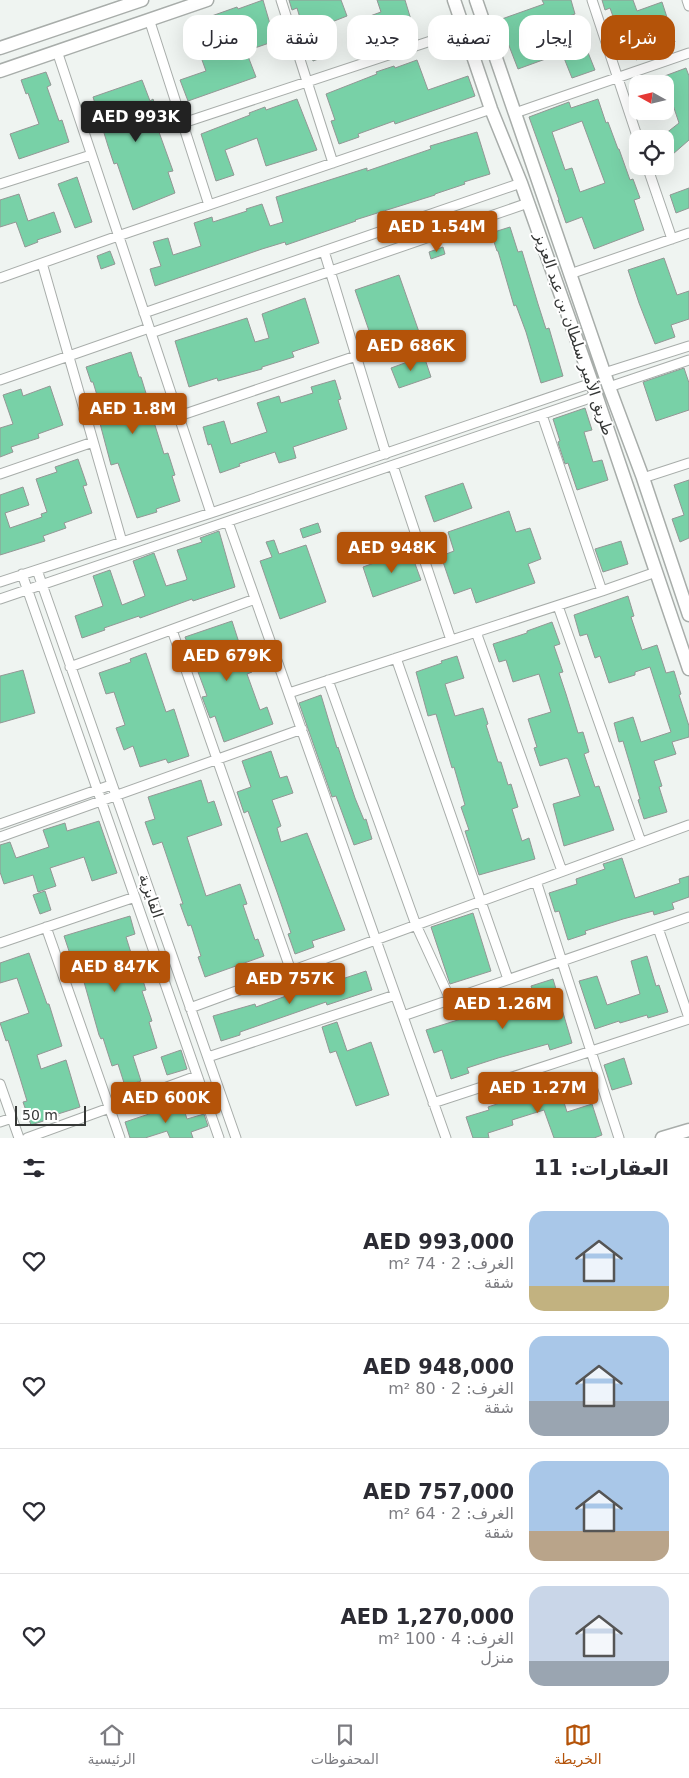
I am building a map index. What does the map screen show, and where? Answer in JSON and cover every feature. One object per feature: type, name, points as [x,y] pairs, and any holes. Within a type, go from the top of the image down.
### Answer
[{"type":"main road","points":[[0,48],[142,0]]},
{"type":"main road","points":[[0,70],[207,0]]},
{"type":"main road","name":"طريق الأمير سلطان بن عبد العزيز","points":[[454,0],[459,15]]},
{"type":"main road","name":"طريق الأمير سلطان بن عبد العزيز","points":[[476,0],[689,615]]},
{"type":"main road","name":"طريق الأمير سلطان بن عبد العزيز","points":[[474,60],[491,110],[521,183],[592,383],[689,670]]},
{"type":"main road","points":[[662,1138],[689,1130]]},
{"type":"street","points":[[281,0],[333,163]]},
{"type":"street","points":[[592,0],[635,130]]},
{"type":"street","points":[[687,0],[689,6]]},
{"type":"street","points":[[149,19],[209,205]]},
{"type":"street","points":[[183,123],[428,42]]},
{"type":"street","points":[[57,51],[211,513]]},
{"type":"street","points":[[515,113],[689,53]]},
{"type":"street","points":[[0,278],[118,236],[491,110]]},
{"type":"street","points":[[0,184],[91,154]]},
{"type":"street","points":[[650,175],[672,239]]},
{"type":"street","points":[[144,313],[521,183]]},
{"type":"street","points":[[0,380],[330,271],[528,203]]},
{"type":"street","points":[[570,274],[689,233]]},
{"type":"street","points":[[324,251],[386,454]]},
{"type":"street","points":[[42,263],[122,542]]},
{"type":"street","points":[[604,373],[689,346]]},
{"type":"street","points":[[178,416],[356,356]]},
{"type":"street","points":[[609,387],[689,360]]},
{"type":"street","points":[[0,582],[211,513],[592,383]]},
{"type":"street","points":[[0,599],[596,396]]},
{"type":"street","points":[[542,415],[602,591]]},
{"type":"street","points":[[0,474],[93,442]]},
{"type":"street","points":[[643,478],[689,463]]},
{"type":"street","points":[[393,466],[451,640]]},
{"type":"street","points":[[228,522],[446,1138]]},
{"type":"street","name":"الفايزية","points":[[37,570],[236,1138]]},
{"type":"street","points":[[288,693],[558,606],[656,572]]},
{"type":"street","name":"الفايزية","points":[[22,574],[219,1138]]},
{"type":"street","points":[[70,666],[256,599]]},
{"type":"street","points":[[558,606],[641,842]]},
{"type":"street","points":[[172,630],[291,971]]},
{"type":"street","points":[[476,632],[562,871]]},
{"type":"street","points":[[396,658],[508,979]]},
{"type":"street","points":[[328,680],[416,925],[450,1000]]},
{"type":"street","points":[[0,837],[302,729]]},
{"type":"street","points":[[0,824],[111,784]]},
{"type":"street","points":[[190,1008],[689,824]]},
{"type":"street","points":[[536,881],[619,1138]]},
{"type":"street","points":[[0,943],[135,897]]},
{"type":"street","points":[[403,1016],[689,917]]},
{"type":"street","points":[[46,927],[120,1138]]},
{"type":"street","points":[[434,1103],[689,1018],[658,928]]},
{"type":"street","points":[[208,1057],[395,995]]},
{"type":"street","points":[[27,1138],[197,1076]]},
{"type":"street","points":[[0,1084],[19,1138]]},
{"type":"street","points":[[0,1122],[12,1118]]},
{"type":"building","points":[[263,0],[267,15],[267,44],[257,47],[257,15],[214,15],[237,7],[238,9]]},
{"type":"building","points":[[289,0],[341,0],[347,16],[337,20],[337,15],[299,15],[297,8],[292,10]]},
{"type":"building","points":[[377,0],[405,0],[410,15],[373,15],[381,12]]},
{"type":"building","points":[[542,0],[571,0],[575,14],[519,15],[519,60],[543,60],[518,69],[509,46],[509,16],[544,4]]},
{"type":"building","points":[[602,0],[633,0],[637,11],[662,2],[666,15],[612,15],[610,8],[605,10]]},
{"type":"building","points":[[202,60],[249,60],[256,77],[188,101],[180,80],[206,71]]},
{"type":"building","points":[[417,60],[428,90],[468,76],[475,96],[395,124],[394,121],[358,134],[359,137],[339,144],[331,121],[335,120],[326,94],[377,74],[376,72],[394,66],[395,68]]},
{"type":"building","points":[[565,60],[591,60],[595,70],[572,78]]},
{"type":"building","points":[[686,68],[689,76],[689,140],[674,153],[674,130],[670,130],[679,123],[674,108],[674,75],[667,75]]},
{"type":"building","points":[[46,72],[51,85],[47,87],[59,121],[62,120],[69,142],[19,159],[10,134],[39,124],[28,93],[26,94],[21,80]]},
{"type":"building","points":[[142,80],[150,101],[153,99],[160,119],[155,121],[173,171],[168,172],[175,193],[133,210],[117,163],[114,164],[93,97]]},
{"type":"building","points":[[297,99],[317,150],[266,166],[257,138],[225,150],[234,175],[216,181],[201,134],[250,115],[249,113],[265,107],[266,110]]},
{"type":"building","points":[[598,99],[630,180],[633,179],[640,198],[634,200],[644,230],[594,249],[582,217],[566,223],[529,117],[569,102],[571,108]],"holes":[[[582,121],[605,183],[580,192],[572,168],[565,170],[552,132]]]},
{"type":"building","points":[[477,132],[490,174],[464,182],[465,184],[435,195],[355,220],[286,245],[285,242],[262,249],[155,286],[150,269],[161,266],[153,242],[168,238],[173,255],[201,246],[194,223],[212,217],[213,222],[262,204],[270,226],[283,222],[276,197],[367,168],[367,171],[431,149],[430,146]]},
{"type":"building","points":[[77,177],[92,222],[75,228],[58,184]]},
{"type":"building","points":[[689,188],[689,208],[676,213],[670,195]]},
{"type":"building","points":[[19,194],[28,221],[54,212],[61,232],[37,240],[38,242],[25,247],[16,222],[0,227],[0,200]]},
{"type":"building","points":[[510,227],[518,252],[522,251],[546,329],[549,328],[563,376],[541,383],[526,332],[516,305],[514,306],[491,233]]},
{"type":"building","points":[[443,247],[445,254],[431,259],[429,252]]},
{"type":"building","points":[[110,251],[115,264],[101,269],[97,256]]},
{"type":"building","points":[[664,258],[677,295],[689,291],[689,319],[671,325],[675,337],[655,344],[628,270]]},
{"type":"building","points":[[399,275],[419,332],[375,348],[355,290]]},
{"type":"building","points":[[305,298],[319,343],[292,352],[294,357],[262,367],[262,369],[218,381],[217,378],[189,387],[175,341],[247,318],[255,342],[269,338],[262,314]]},
{"type":"building","points":[[131,352],[156,418],[153,419],[164,454],[168,453],[175,475],[172,476],[180,501],[156,509],[157,512],[137,518],[118,463],[111,465],[98,416],[103,415],[93,382],[91,382],[86,367]]},
{"type":"building","points":[[424,356],[431,377],[399,388],[391,368]]},
{"type":"building","points":[[684,368],[689,383],[689,410],[656,421],[643,382]]},
{"type":"building","points":[[335,380],[341,399],[338,400],[347,429],[293,447],[296,458],[279,463],[275,452],[239,464],[240,466],[220,473],[211,444],[208,445],[203,427],[224,421],[231,444],[267,432],[257,403],[279,396],[281,403],[313,393],[311,387]]},
{"type":"building","points":[[50,386],[63,425],[38,434],[39,438],[11,447],[13,452],[0,457],[0,428],[13,424],[3,395],[21,389],[23,396]]},
{"type":"building","points":[[585,408],[592,430],[584,432],[593,462],[602,460],[608,480],[577,490],[568,463],[565,464],[553,419]]},
{"type":"building","points":[[78,459],[87,485],[83,486],[92,513],[64,523],[66,528],[43,536],[45,541],[0,555],[0,495],[23,487],[29,505],[5,513],[10,528],[42,517],[41,514],[47,512],[36,479],[57,472],[55,467]]},
{"type":"building","points":[[689,480],[689,538],[680,542],[672,519],[684,515],[674,485]]},
{"type":"building","points":[[463,483],[472,508],[434,522],[425,496]]},
{"type":"building","points":[[509,511],[516,532],[530,528],[541,559],[528,564],[535,583],[476,603],[471,588],[454,594],[441,556],[454,551],[448,532]]},
{"type":"building","points":[[318,523],[321,532],[303,538],[300,529]]},
{"type":"building","points":[[219,531],[235,587],[193,601],[192,599],[140,618],[139,616],[82,638],[75,616],[103,606],[93,576],[110,570],[122,605],[145,596],[133,561],[154,553],[166,586],[186,580],[177,550],[202,542],[200,538]]},
{"type":"building","points":[[274,540],[279,554],[306,545],[326,602],[280,619],[260,561],[272,557],[266,542]]},
{"type":"building","points":[[621,541],[628,564],[603,572],[595,549]]},
{"type":"building","points":[[410,550],[421,580],[373,597],[363,567]]},
{"type":"building","points":[[628,596],[634,616],[631,617],[642,650],[657,645],[666,673],[674,671],[689,726],[689,737],[672,742],[676,754],[654,761],[662,786],[659,787],[667,812],[644,819],[623,741],[619,742],[614,723],[633,717],[641,742],[671,732],[650,667],[635,672],[635,675],[609,683],[600,656],[595,658],[587,634],[580,636],[574,615]]},
{"type":"building","points":[[232,621],[243,655],[246,654],[252,672],[247,674],[260,710],[267,707],[273,724],[224,742],[215,716],[210,718],[202,697],[207,696],[185,637]]},
{"type":"building","points":[[552,622],[560,644],[554,646],[563,672],[559,673],[578,733],[583,732],[589,752],[584,754],[595,787],[599,786],[614,830],[564,846],[553,804],[580,796],[568,759],[540,766],[534,748],[537,747],[528,719],[551,712],[539,674],[513,682],[506,660],[499,662],[493,644],[527,633],[527,631]]},
{"type":"building","points":[[146,653],[166,712],[174,709],[189,756],[168,763],[166,759],[140,767],[133,746],[124,750],[116,728],[125,725],[114,692],[106,694],[99,673],[131,662],[130,659]]},
{"type":"building","points":[[457,656],[464,678],[445,684],[455,716],[483,708],[488,724],[486,725],[498,762],[501,762],[508,785],[511,784],[518,807],[512,809],[522,841],[529,838],[535,859],[479,875],[465,831],[469,830],[461,807],[465,805],[454,767],[452,768],[436,714],[428,716],[416,672]]},
{"type":"building","points":[[23,670],[35,713],[0,723],[0,676]]},
{"type":"building","points":[[321,695],[337,748],[355,798],[364,820],[366,819],[372,839],[354,845],[336,796],[332,797],[299,703]]},
{"type":"building","points":[[271,751],[280,778],[287,776],[293,793],[272,800],[281,826],[277,828],[281,842],[307,833],[345,930],[312,941],[314,947],[295,954],[288,934],[291,933],[248,811],[244,813],[237,792],[251,787],[242,761]]},
{"type":"building","points":[[201,780],[208,803],[214,801],[222,825],[187,837],[206,896],[240,884],[247,904],[243,905],[255,940],[258,939],[264,956],[205,977],[198,957],[201,956],[191,925],[188,926],[180,904],[183,904],[162,842],[153,845],[145,822],[155,819],[148,797]]},
{"type":"building","points":[[99,821],[117,873],[92,881],[84,857],[50,868],[56,886],[38,892],[33,875],[4,884],[0,872],[0,845],[10,842],[16,858],[49,847],[43,830],[65,823],[67,831]]},
{"type":"building","points":[[622,858],[635,898],[680,883],[679,879],[689,876],[689,897],[672,903],[674,909],[654,915],[653,911],[623,919],[585,931],[586,934],[568,940],[559,911],[555,912],[549,893],[577,884],[576,879],[605,869],[603,864]]},
{"type":"building","points":[[45,891],[51,910],[40,914],[33,895]]},
{"type":"building","points":[[473,913],[491,971],[450,984],[431,927]]},
{"type":"building","points":[[130,916],[135,934],[126,937],[137,972],[140,971],[146,990],[142,991],[152,1021],[149,1022],[157,1048],[133,1056],[141,1081],[125,1086],[118,1064],[112,1066],[103,1038],[101,1039],[99,1035],[84,982],[74,956],[71,957],[64,936]]},
{"type":"building","points":[[29,953],[47,1004],[49,1004],[62,1046],[37,1055],[41,1069],[66,1060],[80,1107],[31,1125],[23,1102],[27,1101],[8,1040],[6,1041],[0,1023],[29,1013],[17,978],[0,983],[0,963]]},
{"type":"building","points":[[647,956],[656,986],[659,985],[668,1012],[648,1018],[647,1015],[620,1023],[619,1021],[595,1029],[579,981],[597,976],[607,1005],[640,994],[631,961]]},
{"type":"building","points":[[366,971],[372,990],[327,1005],[326,1002],[240,1032],[240,1035],[221,1041],[213,1016],[255,1004],[256,1007],[338,977],[339,980]]},
{"type":"building","points":[[553,979],[572,1043],[550,1050],[548,1044],[498,1058],[467,1068],[469,1073],[451,1079],[442,1050],[434,1053],[426,1030],[461,1019],[461,1017],[482,1010],[481,1008],[533,991],[531,986]]},
{"type":"building","points":[[337,1022],[347,1051],[371,1042],[389,1095],[356,1106],[336,1051],[330,1053],[322,1027]]},
{"type":"building","points":[[181,1050],[187,1069],[167,1075],[161,1057]]},
{"type":"building","points":[[624,1058],[632,1084],[612,1090],[604,1065]]},
{"type":"building","points":[[556,1077],[567,1112],[592,1104],[602,1135],[594,1138],[554,1138],[544,1110],[512,1120],[513,1125],[488,1133],[489,1138],[473,1138],[466,1117],[489,1110],[488,1107],[538,1090],[536,1084]]},
{"type":"building","points":[[182,1103],[187,1119],[204,1114],[208,1126],[191,1132],[193,1138],[170,1138],[167,1131],[145,1138],[130,1138],[125,1122]]}]
